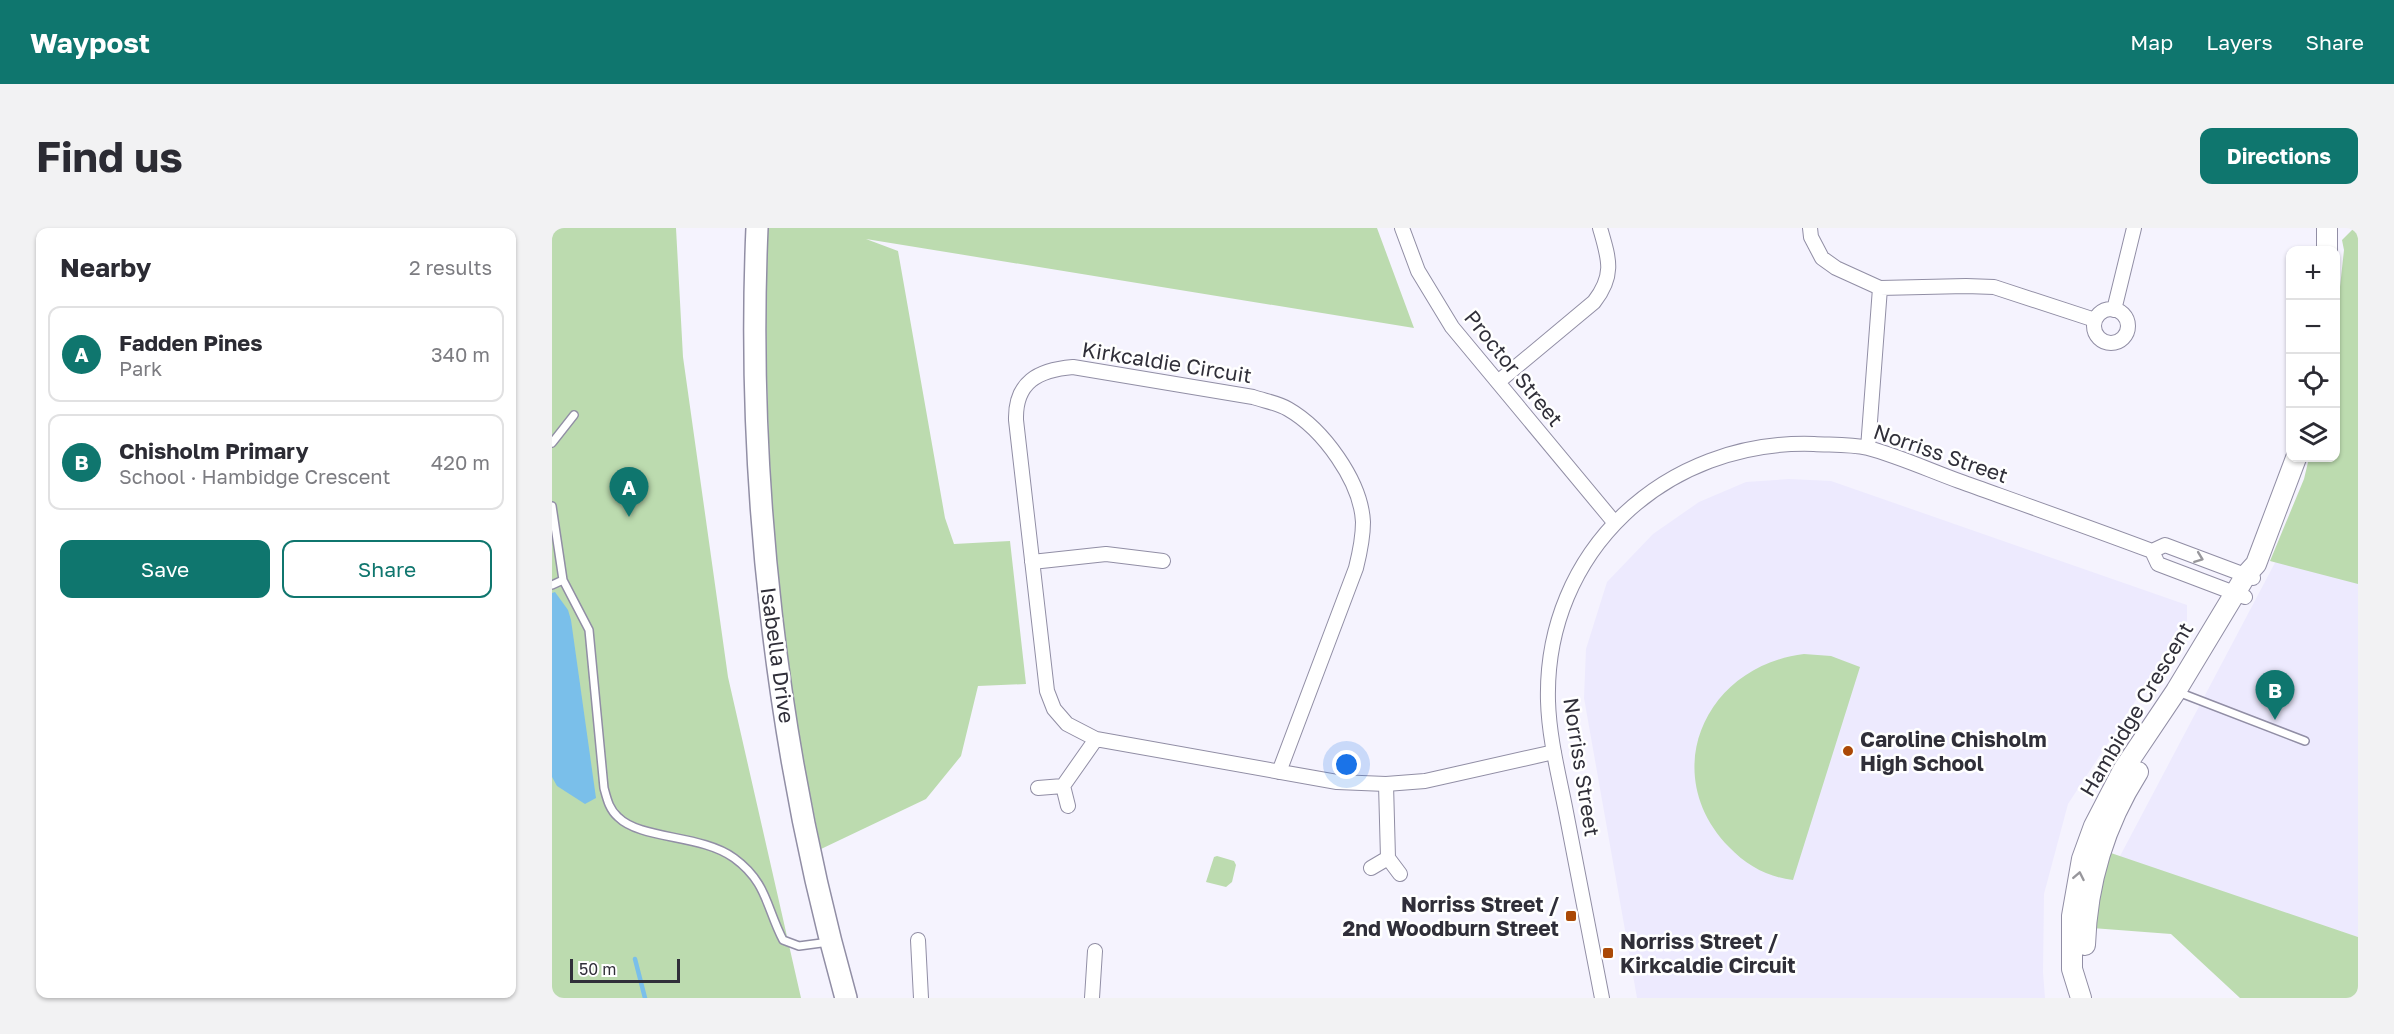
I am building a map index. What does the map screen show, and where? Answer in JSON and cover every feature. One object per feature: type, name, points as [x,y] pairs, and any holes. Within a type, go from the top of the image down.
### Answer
[{"type":"main road","name":"Isabella Drive","points":[[747,228],[764,544],[781,688],[801,806],[831,942],[846,998]]},
{"type":"main road","name":"Isabella Drive","points":[[753,307],[757,228]]},
{"type":"street","name":"Proctor Street","points":[[1402,228],[1418,271],[1452,327],[1614,522]]},
{"type":"street","points":[[1498,382],[1593,302],[1604,289],[1609,273],[1608,256],[1600,228]]},
{"type":"street","points":[[1810,228],[1811,237],[1822,258],[1836,268],[1880,288],[1994,287],[2095,320]]},
{"type":"street","points":[[2114,310],[2134,228]]},
{"type":"street","points":[[1868,448],[1880,288]]},
{"type":"street","points":[[2114,310],[2121,313],[2127,323],[2126,331],[2119,340],[2108,342],[2099,338],[2094,329],[2095,320],[2103,311],[2114,310]]},
{"type":"street","name":"Kirkcaldie Circuit","points":[[1279,772],[1356,568],[1362,544],[1363,520],[1354,488],[1340,462],[1307,422],[1277,404],[1253,397],[1073,367],[1054,369],[1038,375],[1026,385],[1016,405],[1047,691],[1054,709],[1067,724],[1096,739],[1279,772],[1337,782],[1386,784],[1425,781],[1554,752]]},
{"type":"street","name":"Norriss Street","points":[[1602,998],[1554,752],[1548,702],[1549,663],[1557,625],[1580,571],[1614,522],[1638,500],[1664,482],[1694,466],[1726,455],[1761,447],[1796,443],[1868,448],[2152,551],[2165,545],[2252,573]]},
{"type":"street","name":"Hambidge Crescent","points":[[2081,997],[2072,969],[2071,949],[2074,904],[2082,859],[2108,797],[2182,693],[2252,573],[2294,462]]},
{"type":"street","name":"Norriss Street","points":[[2152,551],[2158,564],[2240,595]]},
{"type":"street","points":[[1032,562],[1106,554],[1163,561]]},
{"type":"street","points":[[1068,806],[1063,786],[1096,739]]},
{"type":"street","points":[[1386,784],[1388,858],[1400,873]]},
{"type":"street","points":[[1038,788],[1063,786]]},
{"type":"street","points":[[1371,868],[1388,858]]},
{"type":"street","points":[[918,940],[921,998]]},
{"type":"street","points":[[1092,998],[1095,951]]},
{"type":"lane","points":[[552,443],[574,415]]},
{"type":"lane","points":[[552,506],[563,580],[589,630],[604,788],[612,811],[628,825],[691,839],[722,850],[733,857],[755,879],[766,895],[783,940],[799,946],[831,942]]},
{"type":"lane","points":[[552,585],[563,580]]},
{"type":"lane","points":[[2182,693],[2305,741]]},
{"type":"shaded area","name":"Caroline Chisholm High School","points":[[1789,479],[1831,481],[2187,605],[2187,622],[2068,804],[2044,894],[2045,998],[1637,998],[1584,698],[1586,649],[1607,582],[1653,534],[1699,502],[1746,482]]},
{"type":"shaded area","points":[[2278,557],[2358,583],[2358,937],[2119,858]]},
{"type":"green space","points":[[552,228],[676,228],[683,357],[728,677],[801,998],[552,998]]},
{"type":"green space","points":[[766,228],[1377,228],[1414,328],[866,239],[898,251],[945,518],[954,544],[1010,541],[1026,684],[978,686],[961,756],[926,799],[821,849],[791,692],[778,576],[770,460],[766,344]]},
{"type":"green space","points":[[2354,228],[2358,228],[2358,584],[2270,561],[2304,479],[2308,462],[2340,462],[2340,287],[2344,250],[2342,240]]},
{"type":"green space","points":[[1804,654],[1831,656],[1860,667],[1793,880],[1758,870],[1729,847],[1707,818],[1696,787],[1695,757],[1702,727],[1718,701],[1740,679],[1769,663]]},
{"type":"green space","points":[[2108,852],[2358,937],[2358,998],[2240,998],[2171,934],[2092,928]]},
{"type":"green space","points":[[1214,857],[1234,861],[1236,865],[1232,882],[1226,887],[1206,882]]},
{"type":"water","points":[[555,592],[568,610],[571,620],[596,798],[585,804],[557,786],[552,777],[552,593]]},
{"type":"waterway","points":[[635,959],[645,998]]},
{"type":"place","name":"Fadden Pines","points":[[629,517]]},
{"type":"place","name":"Chisholm Primary","points":[[2275,720]]},
{"type":"place","name":"Caroline Chisholm High School","points":[[1848,751]]},
{"type":"place","name":"Norriss Street / 2nd Woodburn Street","points":[[1571,916]]},
{"type":"place","name":"Norriss Street / Kirkcaldie Circuit","points":[[1608,953]]}]
